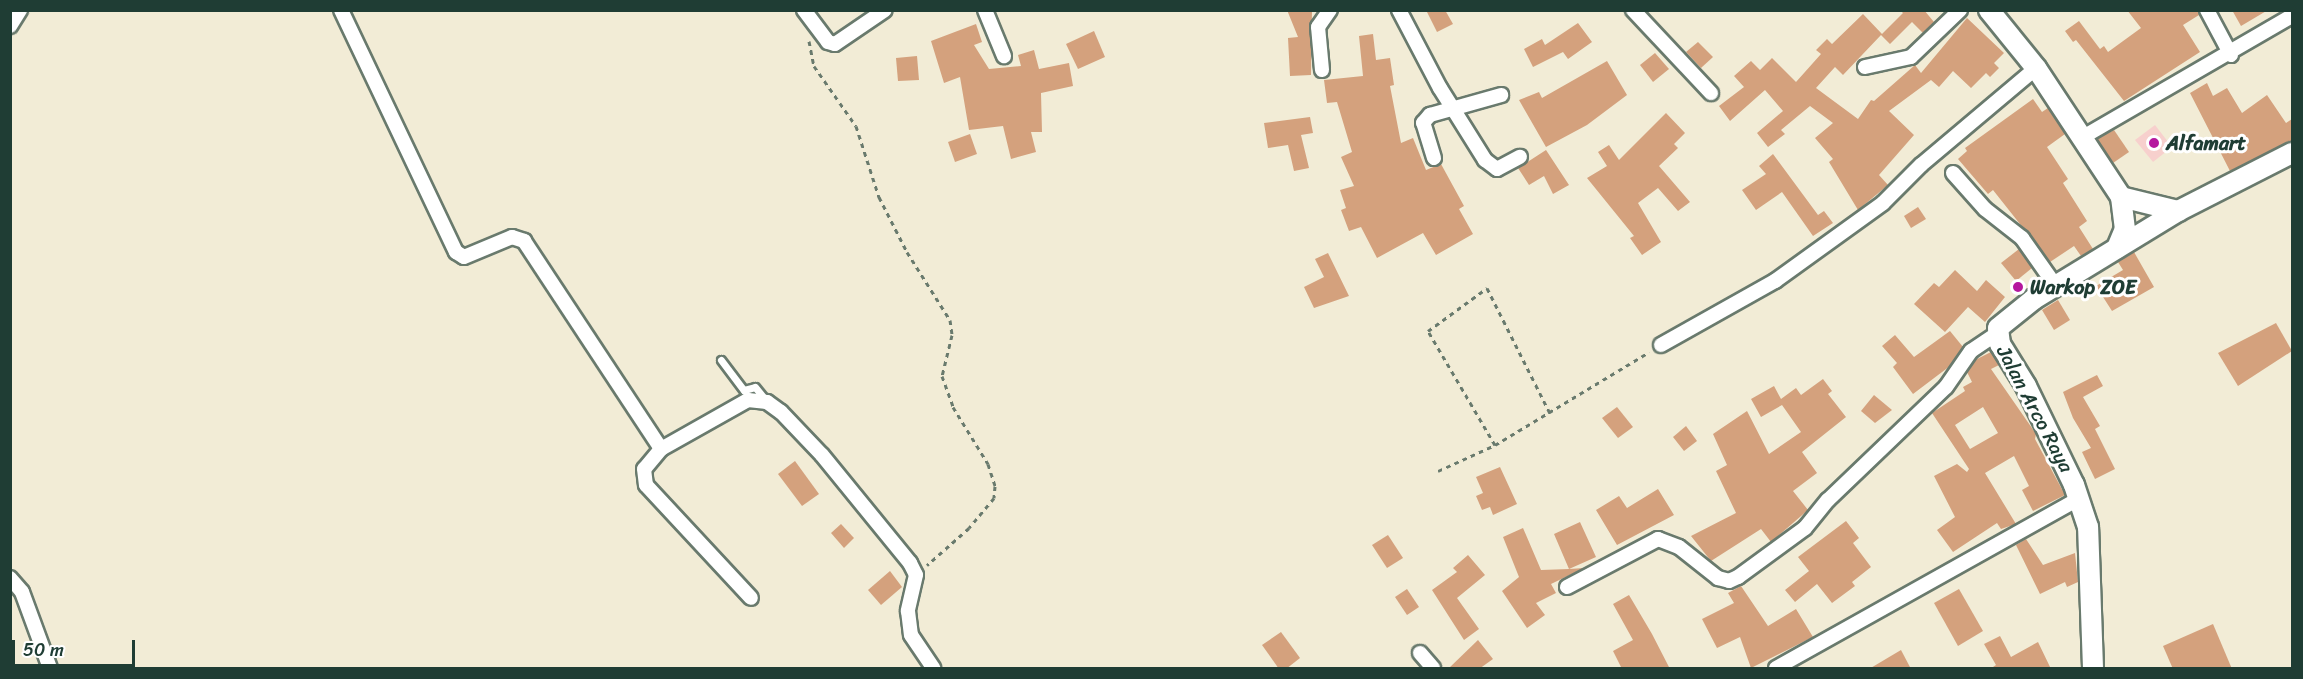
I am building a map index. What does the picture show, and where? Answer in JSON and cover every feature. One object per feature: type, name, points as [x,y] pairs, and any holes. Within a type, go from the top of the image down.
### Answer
[{"type":"main road","points":[[1989,10],[2036,68],[2121,197],[2125,229],[2117,248]]},
{"type":"main road","name":"Jalan Arco Raya","points":[[2093,669],[2089,545],[2079,499],[2026,386],[1996,334],[2006,318],[2055,285],[2178,211],[2292,153]]},
{"type":"main road","points":[[2121,197],[2178,211]]},
{"type":"street","points":[[10,26],[20,10]]},
{"type":"street","points":[[341,10],[456,252],[464,256],[512,237],[524,240],[661,448]]},
{"type":"street","points":[[804,10],[828,42],[835,44],[885,10]]},
{"type":"street","points":[[985,10],[1004,56]]},
{"type":"street","points":[[1322,70],[1318,27],[1330,10]]},
{"type":"street","points":[[1399,10],[1451,107],[1492,168],[1497,169],[1520,158]]},
{"type":"street","points":[[1865,67],[1911,57],[1960,10]]},
{"type":"street","points":[[2206,10],[2231,55]]},
{"type":"street","points":[[1638,12],[1711,93]]},
{"type":"street","points":[[2083,137],[2231,55],[2292,16]]},
{"type":"street","points":[[1661,345],[1775,281],[1883,203],[1921,165],[2036,68]]},
{"type":"street","points":[[1434,158],[1424,123],[1430,116],[1451,107],[1501,95]]},
{"type":"street","points":[[1953,173],[1985,209],[2022,238],[2055,285]]},
{"type":"street","points":[[1567,587],[1658,539],[1680,547],[1718,578],[1728,581],[1738,577],[1805,528],[1828,500],[1946,387],[1971,351],[1996,334]]},
{"type":"street","points":[[751,598],[646,485],[644,469],[661,448],[735,405],[748,400],[767,402],[822,454],[916,575],[908,611],[911,635],[933,669]]},
{"type":"street","points":[[1776,669],[2079,499]]},
{"type":"street","points":[[10,578],[22,592],[50,669]]},
{"type":"street","points":[[1420,653],[1433,669]]},
{"type":"lane","points":[[721,360],[744,390],[756,388],[767,402]]},
{"type":"path","points":[[808,34],[814,66],[856,126],[879,197],[907,252],[950,320],[952,335],[942,376],[953,407],[988,464],[995,486],[994,498],[969,528],[916,575]]},
{"type":"path","points":[[1495,446],[1428,331],[1487,288],[1550,412]]},
{"type":"path","points":[[1438,471],[1495,446],[1661,345]]},
{"type":"shaded area","name":"Alfamart","points":[[2155,125],[2172,147],[2153,162],[2135,140]]},
{"type":"building","points":[[1287,10],[1312,10],[1311,75],[1290,76],[1288,38],[1298,37]]},
{"type":"building","points":[[1426,10],[1445,10],[1453,24],[1437,32]]},
{"type":"building","points":[[1900,10],[1924,10],[1934,22],[1923,33],[1912,22],[1890,44],[1881,35],[1843,75],[1835,67],[1816,88],[1858,119],[1871,100],[1874,101],[1915,65],[1921,73],[1967,18],[2004,53],[1994,63],[1999,68],[1990,77],[1986,73],[1971,88],[1953,71],[1939,87],[1931,80],[1889,111],[1914,135],[1879,175],[1888,185],[1858,210],[1829,162],[1833,159],[1815,138],[1833,123],[1810,106],[1781,130],[1785,134],[1768,147],[1757,133],[1783,111],[1765,90],[1730,121],[1719,106],[1744,87],[1734,76],[1751,61],[1760,70],[1772,58],[1796,82],[1821,54],[1816,50],[1827,39],[1832,44],[1863,14],[1882,34],[1903,13]]},
{"type":"building","points":[[2127,10],[2198,10],[2199,15],[2183,25],[2200,52],[2124,101],[2076,40],[2073,42],[2065,31],[2079,21],[2100,49],[2104,46],[2108,52],[2141,28]]},
{"type":"building","points":[[2232,10],[2268,10],[2241,26]]},
{"type":"building","points":[[1578,23],[1592,42],[1568,59],[1563,52],[1533,67],[1524,49],[1542,39],[1545,45]]},
{"type":"building","points":[[976,24],[982,42],[974,45],[989,69],[1021,66],[1018,55],[1034,50],[1039,69],[1069,63],[1073,86],[1041,93],[1042,132],[1031,132],[1036,152],[1011,159],[1003,126],[969,130],[960,77],[944,83],[931,41]]},
{"type":"building","points":[[1094,31],[1105,57],[1078,69],[1066,44]]},
{"type":"building","points":[[1373,34],[1376,60],[1390,58],[1394,85],[1390,86],[1401,143],[1413,138],[1426,170],[1441,164],[1464,206],[1459,209],[1473,234],[1436,255],[1423,233],[1377,258],[1361,227],[1349,231],[1341,210],[1346,208],[1340,190],[1354,186],[1341,157],[1352,152],[1337,102],[1327,103],[1324,80],[1363,76],[1359,36]]},
{"type":"building","points":[[1698,42],[1713,57],[1701,68],[1686,52]]},
{"type":"building","points":[[1655,53],[1669,69],[1653,82],[1640,65]]},
{"type":"building","points":[[917,56],[919,80],[898,81],[896,58]]},
{"type":"building","points":[[1607,61],[1627,95],[1587,125],[1546,147],[1519,100],[1539,92],[1542,98]]},
{"type":"building","points":[[2207,83],[2213,96],[2227,88],[2242,113],[2267,95],[2286,123],[2292,119],[2292,141],[2230,171],[2190,93]]},
{"type":"building","points":[[2033,99],[2042,112],[2048,108],[2065,134],[2047,147],[2068,179],[2063,183],[2087,221],[2079,227],[2093,249],[2081,256],[2074,246],[2050,262],[1993,190],[1988,194],[1958,159],[1967,151],[1965,148]]},
{"type":"building","points":[[1666,113],[1685,133],[1674,144],[1678,148],[1659,166],[1690,202],[1678,211],[1658,188],[1638,203],[1661,242],[1642,255],[1630,238],[1634,236],[1587,178],[1607,166],[1598,152],[1609,145],[1619,160]]},
{"type":"building","points":[[1310,117],[1313,133],[1301,135],[1309,168],[1294,171],[1288,145],[1268,148],[1264,123]]},
{"type":"building","points":[[2114,130],[2129,152],[2113,163],[2097,139]]},
{"type":"building","points":[[970,134],[977,154],[955,162],[948,142]]},
{"type":"building","points":[[1546,150],[1569,185],[1553,194],[1544,176],[1529,185],[1518,168]]},
{"type":"building","points":[[1773,154],[1818,215],[1824,211],[1833,223],[1813,236],[1782,192],[1756,210],[1742,190],[1766,174],[1759,166]]},
{"type":"building","points":[[1918,207],[1926,219],[1911,228],[1904,216]]},
{"type":"building","points":[[2019,249],[2032,268],[2016,281],[2001,263]]},
{"type":"building","points":[[2134,252],[2154,287],[2112,311],[2096,286],[2123,270],[2118,262]]},
{"type":"building","points":[[1328,253],[1349,296],[1314,308],[1304,287],[1324,277],[1315,259]]},
{"type":"building","points":[[1955,270],[1977,291],[1986,280],[2005,297],[1985,322],[1968,307],[1945,332],[1914,304],[1934,283],[1939,287]]},
{"type":"building","points":[[2058,300],[2070,320],[2054,330],[2042,310]]},
{"type":"building","points":[[2276,323],[2292,351],[2238,386],[2218,353]]},
{"type":"building","points":[[1950,331],[1963,347],[1950,366],[1913,394],[1893,367],[1897,363],[1882,346],[1895,335],[1914,357]]},
{"type":"building","points":[[1991,352],[1999,365],[1991,369],[2036,434],[2035,439],[2065,495],[2033,511],[2022,490],[2029,486],[2014,456],[1985,473],[2016,524],[2001,529],[1997,523],[1953,552],[1937,530],[1955,517],[1934,476],[1957,464],[1967,472],[1969,469],[1932,413],[1965,391],[1963,387],[1972,382],[1967,372],[1975,360]],"holes":[[[1983,407],[1998,433],[1970,449],[1955,425]]]},
{"type":"building","points":[[2097,375],[2103,386],[2083,397],[2100,426],[2095,429],[2115,469],[2095,479],[2082,452],[2091,448],[2073,418],[2063,392]]},
{"type":"building","points":[[1823,379],[1832,391],[1828,394],[1846,417],[1802,452],[1817,473],[1793,491],[1808,510],[1771,542],[1761,529],[1711,561],[1691,536],[1736,513],[1716,471],[1727,465],[1713,434],[1747,411],[1769,454],[1801,432],[1782,405],[1761,417],[1751,399],[1774,386],[1781,399],[1796,388],[1801,395]]},
{"type":"building","points":[[1874,395],[1892,410],[1875,423],[1861,411]]},
{"type":"building","points":[[1617,407],[1633,427],[1618,438],[1602,418]]},
{"type":"building","points":[[1686,426],[1697,441],[1684,451],[1673,437]]},
{"type":"building","points":[[795,461],[819,494],[802,506],[778,474]]},
{"type":"building","points":[[1500,467],[1517,504],[1493,515],[1490,507],[1482,510],[1476,496],[1483,493],[1476,477]]},
{"type":"building","points":[[1658,489],[1674,515],[1617,545],[1596,510],[1619,496],[1627,508]]},
{"type":"building","points":[[1846,521],[1859,538],[1853,543],[1871,567],[1852,582],[1855,586],[1832,603],[1817,584],[1795,602],[1785,590],[1809,571],[1798,557]]},
{"type":"building","points":[[1580,522],[1596,557],[1569,569],[1554,534]]},
{"type":"building","points":[[841,524],[854,538],[844,548],[831,533]]},
{"type":"building","points":[[1523,528],[1541,570],[1584,568],[1551,584],[1556,593],[1536,603],[1545,615],[1527,628],[1502,591],[1519,577],[1503,537]]},
{"type":"building","points":[[1388,535],[1403,558],[1387,568],[1372,545]]},
{"type":"building","points":[[2026,539],[2043,565],[2075,553],[2078,582],[2067,587],[2065,582],[2040,594],[2016,545]]},
{"type":"building","points":[[1468,555],[1485,575],[1457,598],[1479,629],[1464,640],[1432,590],[1457,572],[1453,568]]},
{"type":"building","points":[[890,571],[902,587],[881,605],[868,590]]},
{"type":"building","points":[[1741,586],[1768,626],[1796,609],[1813,637],[1751,668],[1740,637],[1717,648],[1702,619],[1734,603],[1728,593]]},
{"type":"building","points":[[1407,589],[1419,607],[1407,615],[1395,597]]},
{"type":"building","points":[[1959,589],[1983,631],[1958,646],[1934,603]]},
{"type":"building","points":[[1629,595],[1670,669],[1622,669],[1613,651],[1633,640],[1613,604]]},
{"type":"building","points":[[2213,624],[2232,669],[2173,669],[2163,646]]},
{"type":"building","points":[[1281,632],[1300,658],[1286,669],[1279,669],[1262,645]]},
{"type":"building","points":[[2000,636],[2011,657],[2038,642],[2051,669],[1990,669],[1996,665],[1984,644]]},
{"type":"building","points":[[1478,640],[1493,659],[1479,669],[1448,669]]},
{"type":"building","points":[[1901,650],[1911,669],[1869,669]]},
{"type":"place","name":"Alfamart","points":[[2154,143]]},
{"type":"place","name":"Warkop ZOE","points":[[2018,287]]}]
